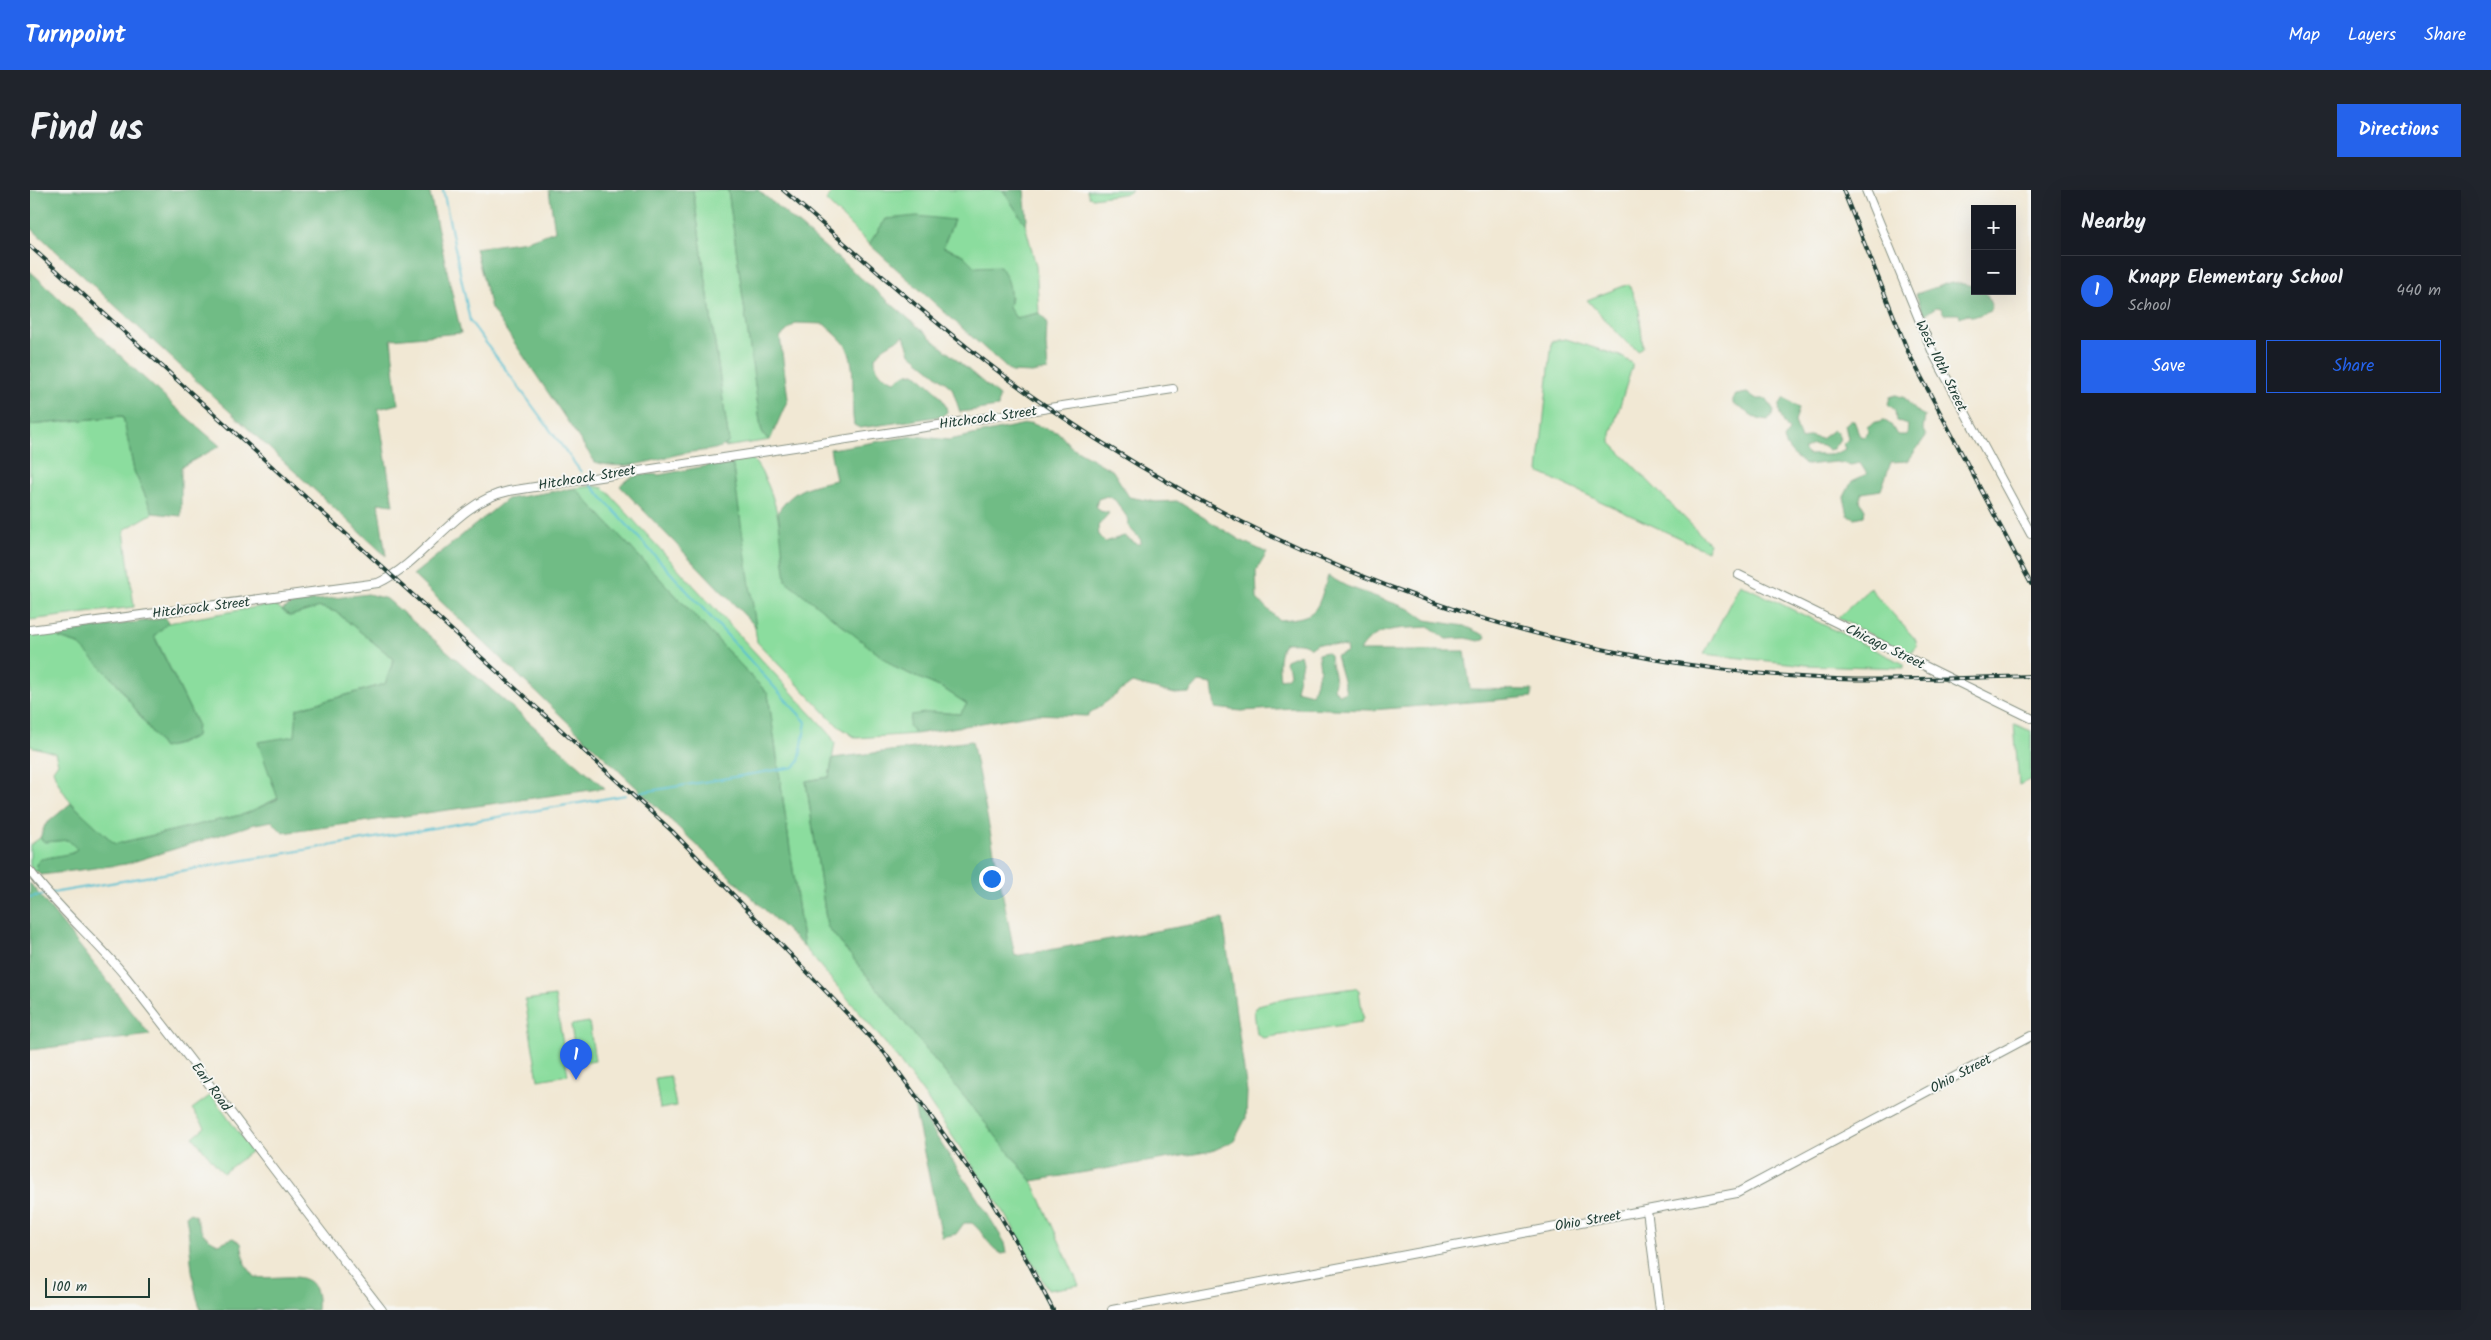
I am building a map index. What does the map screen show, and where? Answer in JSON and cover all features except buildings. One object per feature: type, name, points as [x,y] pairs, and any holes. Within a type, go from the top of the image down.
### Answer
[{"type":"street","name":"West 10th Street","points":[[1866,190],[1933,353],[2031,534]]},
{"type":"street","name":"Hitchcock Street","points":[[30,630],[378,584],[392,576],[463,515],[488,498],[504,492],[1173,389]]},
{"type":"street","name":"Chicago Street","points":[[1739,575],[2031,718]]},
{"type":"street","name":"Earl Road","points":[[32,873],[108,954],[180,1045],[257,1149],[382,1310]]},
{"type":"street","name":"Ohio Street","points":[[1112,1310],[1724,1197],[1749,1189],[2031,1036]]},
{"type":"street","points":[[1647,1210],[1660,1310]]},
{"type":"green space","points":[[30,190],[429,190],[461,333],[391,339],[398,404],[378,409],[393,505],[378,503],[386,556],[30,227]]},
{"type":"green space","points":[[549,190],[693,190],[729,442],[725,445],[720,448],[685,453],[630,465],[618,466],[595,462],[491,308],[475,248],[527,241],[555,231]]},
{"type":"green space","points":[[693,190],[728,190],[761,428],[764,436],[770,440],[724,447],[729,442]]},
{"type":"green space","points":[[728,190],[758,190],[999,396],[998,407],[960,412],[952,388],[910,353],[904,336],[885,347],[875,357],[877,370],[886,378],[895,381],[905,374],[915,373],[939,395],[946,406],[947,412],[942,416],[860,428],[854,425],[852,367],[851,358],[846,347],[824,324],[796,323],[780,337],[788,399],[770,440],[764,436],[761,428]]},
{"type":"green space","points":[[834,190],[1003,190],[1025,224],[1036,266],[1039,313],[1016,318],[1009,308],[1011,297],[988,268],[975,267],[963,255],[943,247],[954,220],[886,219],[869,244],[826,201]]},
{"type":"green space","points":[[1003,190],[1024,190],[1027,220],[1025,224]]},
{"type":"green space","points":[[1087,190],[1132,190],[1129,193],[1093,198],[1089,197]]},
{"type":"green space","points":[[917,216],[954,220],[943,247],[963,255],[975,267],[1000,266],[1009,286],[1009,308],[1016,318],[1039,313],[1047,322],[1048,370],[1032,373],[1011,372],[869,244],[886,219]]},
{"type":"green space","points":[[30,271],[175,407],[220,446],[181,467],[181,516],[153,513],[134,471],[123,416],[30,425]]},
{"type":"green space","points":[[1951,282],[1971,285],[1971,295],[1987,295],[1992,307],[1990,311],[1973,317],[1967,314],[1960,317],[1959,314],[1944,314],[1941,308],[1936,307],[1924,315],[1916,294]]},
{"type":"green space","points":[[1629,284],[1639,310],[1643,347],[1639,351],[1627,343],[1587,300]]},
{"type":"green space","points":[[1566,339],[1620,356],[1632,363],[1611,434],[1611,443],[1709,543],[1707,551],[1538,472],[1552,341]]},
{"type":"green space","points":[[1747,393],[1755,399],[1767,399],[1774,411],[1768,421],[1758,419],[1733,404],[1733,399],[1736,395]]},
{"type":"green space","points":[[1896,395],[1905,398],[1914,410],[1925,416],[1923,430],[1926,436],[1908,461],[1891,462],[1881,490],[1862,493],[1860,501],[1865,509],[1864,516],[1855,518],[1848,515],[1844,497],[1852,481],[1867,474],[1860,463],[1851,465],[1836,462],[1805,465],[1792,454],[1785,443],[1784,439],[1789,431],[1779,411],[1781,402],[1784,398],[1799,408],[1795,422],[1801,440],[1810,436],[1821,439],[1833,430],[1837,432],[1840,439],[1833,449],[1828,450],[1824,446],[1812,445],[1803,450],[1808,455],[1831,455],[1845,449],[1843,444],[1848,439],[1845,425],[1849,421],[1854,421],[1860,436],[1865,437],[1868,433],[1867,427],[1873,423],[1884,420],[1891,425],[1897,435],[1907,435],[1908,425],[1896,421],[1895,410],[1888,404],[1890,397]]},
{"type":"green space","points":[[123,416],[134,471],[153,513],[124,530],[134,607],[30,620],[30,425]]},
{"type":"green space","points":[[1030,423],[1059,433],[1070,446],[1113,471],[1129,497],[1156,502],[1177,501],[1240,540],[1267,553],[1256,571],[1257,599],[1279,620],[1302,617],[1314,610],[1321,598],[1328,576],[1346,586],[1410,609],[1426,620],[1464,626],[1486,636],[1484,640],[1478,641],[1466,638],[1446,639],[1430,627],[1390,630],[1373,637],[1360,651],[1465,651],[1470,689],[1532,690],[1532,697],[1372,710],[1295,708],[1241,711],[1215,708],[1212,684],[1199,682],[1189,693],[1175,694],[1132,683],[1087,716],[1035,714],[916,734],[909,726],[911,715],[932,712],[960,714],[967,704],[944,689],[896,668],[786,581],[778,512],[790,498],[803,489],[836,480],[830,449],[914,436],[949,440]],"holes":[[[1107,496],[1115,500],[1129,520],[1128,526],[1141,540],[1140,544],[1124,536],[1105,542],[1099,536],[1098,526],[1109,513],[1100,511],[1096,506],[1098,499]],[[1285,643],[1302,643],[1310,648],[1318,643],[1346,647],[1347,652],[1336,656],[1346,691],[1343,694],[1338,694],[1334,688],[1335,679],[1330,655],[1326,652],[1318,654],[1320,669],[1312,694],[1296,690],[1302,662],[1300,654],[1286,660],[1285,663],[1289,668],[1290,674],[1287,678],[1280,679],[1280,654]]]},
{"type":"green space","points":[[752,458],[761,472],[774,501],[781,532],[787,581],[896,668],[944,689],[967,704],[960,714],[932,712],[909,726],[916,734],[856,738],[837,725],[757,642],[732,461]]},
{"type":"green space","points":[[732,461],[756,627],[620,486],[623,482],[633,477],[649,474],[659,475]]},
{"type":"green space","points":[[594,486],[604,488],[829,733],[835,743],[829,777],[806,781],[827,926],[1032,1181],[1079,1285],[1048,1290],[1006,1215],[925,1096],[891,1050],[804,947],[768,694],[575,488]]},
{"type":"green space","points":[[575,488],[768,694],[804,947],[413,575],[507,499]]},
{"type":"green space","points":[[1740,584],[1904,664],[1904,668],[1806,665],[1704,654]]},
{"type":"green space","points":[[1870,588],[1915,639],[1917,644],[1913,652],[1903,651],[1838,618]]},
{"type":"green space","points":[[368,594],[387,599],[605,788],[283,833],[272,821],[255,824],[126,864],[41,875],[37,871],[36,864],[41,859],[73,853],[77,849],[68,840],[45,842],[40,838],[45,825],[71,803],[115,844],[245,814],[278,799],[258,742],[295,736],[297,709],[385,684],[394,659],[336,612],[320,607],[290,616],[282,610],[294,603]]},
{"type":"green space","points":[[274,604],[290,616],[320,607],[336,612],[394,659],[385,684],[297,709],[296,736],[278,798],[245,814],[115,844],[79,811],[64,792],[53,770],[58,763],[55,753],[30,746],[30,635],[44,632],[78,644],[116,682],[163,748],[197,724],[154,635],[168,623]]},
{"type":"green space","points":[[166,618],[168,623],[154,636],[197,724],[196,736],[179,744],[163,748],[116,682],[78,644],[59,638],[66,632]]},
{"type":"green space","points":[[2014,724],[2031,731],[2031,779],[2019,785]]},
{"type":"green space","points":[[972,741],[1015,956],[1223,919],[1247,1092],[1246,1118],[1234,1141],[1212,1151],[1032,1181],[827,926],[806,781],[829,777],[833,758]]},
{"type":"green space","points":[[40,838],[45,842],[68,840],[77,849],[68,854],[41,861],[36,864],[37,871],[34,872],[30,866],[30,845]]},
{"type":"green space","points":[[30,883],[150,1035],[30,1050]]},
{"type":"green space","points":[[1355,988],[1359,991],[1363,1017],[1361,1022],[1263,1038],[1257,1034],[1254,1011],[1258,1005],[1290,997]]},
{"type":"green space","points":[[555,996],[568,1075],[538,1080],[525,1000]]},
{"type":"green space","points":[[589,1022],[595,1061],[577,1064],[571,1025]]},
{"type":"green space","points":[[670,1076],[676,1106],[660,1109],[655,1078]]},
{"type":"green space","points":[[211,1095],[252,1151],[223,1173],[193,1137],[205,1127],[192,1109]]},
{"type":"green space","points":[[913,1101],[985,1210],[1005,1243],[1007,1253],[1002,1254],[997,1251],[972,1223],[964,1223],[956,1234],[942,1237]]},
{"type":"green space","points":[[190,1213],[195,1215],[203,1233],[209,1239],[218,1244],[233,1238],[241,1243],[245,1264],[255,1277],[298,1277],[307,1280],[313,1286],[317,1295],[317,1310],[201,1310],[194,1287],[186,1216]]},
{"type":"waterway","points":[[443,190],[470,321],[581,472]]},
{"type":"waterway","points":[[589,483],[806,722],[799,762],[794,767],[637,793]]},
{"type":"waterway","points":[[52,893],[626,795]]},
{"type":"waterway","points":[[30,897],[45,894]]},
{"type":"railway","points":[[783,190],[982,359],[1052,410],[1141,467],[1234,518],[1328,562],[1425,600],[1525,630],[1626,654],[1730,670],[1836,679],[2031,676]]},
{"type":"railway","points":[[1843,190],[1909,354],[2031,584]]},
{"type":"railway","points":[[30,246],[672,831],[884,1052],[987,1194],[1028,1262],[1053,1310]]},
{"type":"place","name":"Knapp Elementary School","points":[[576,1080]]}]
